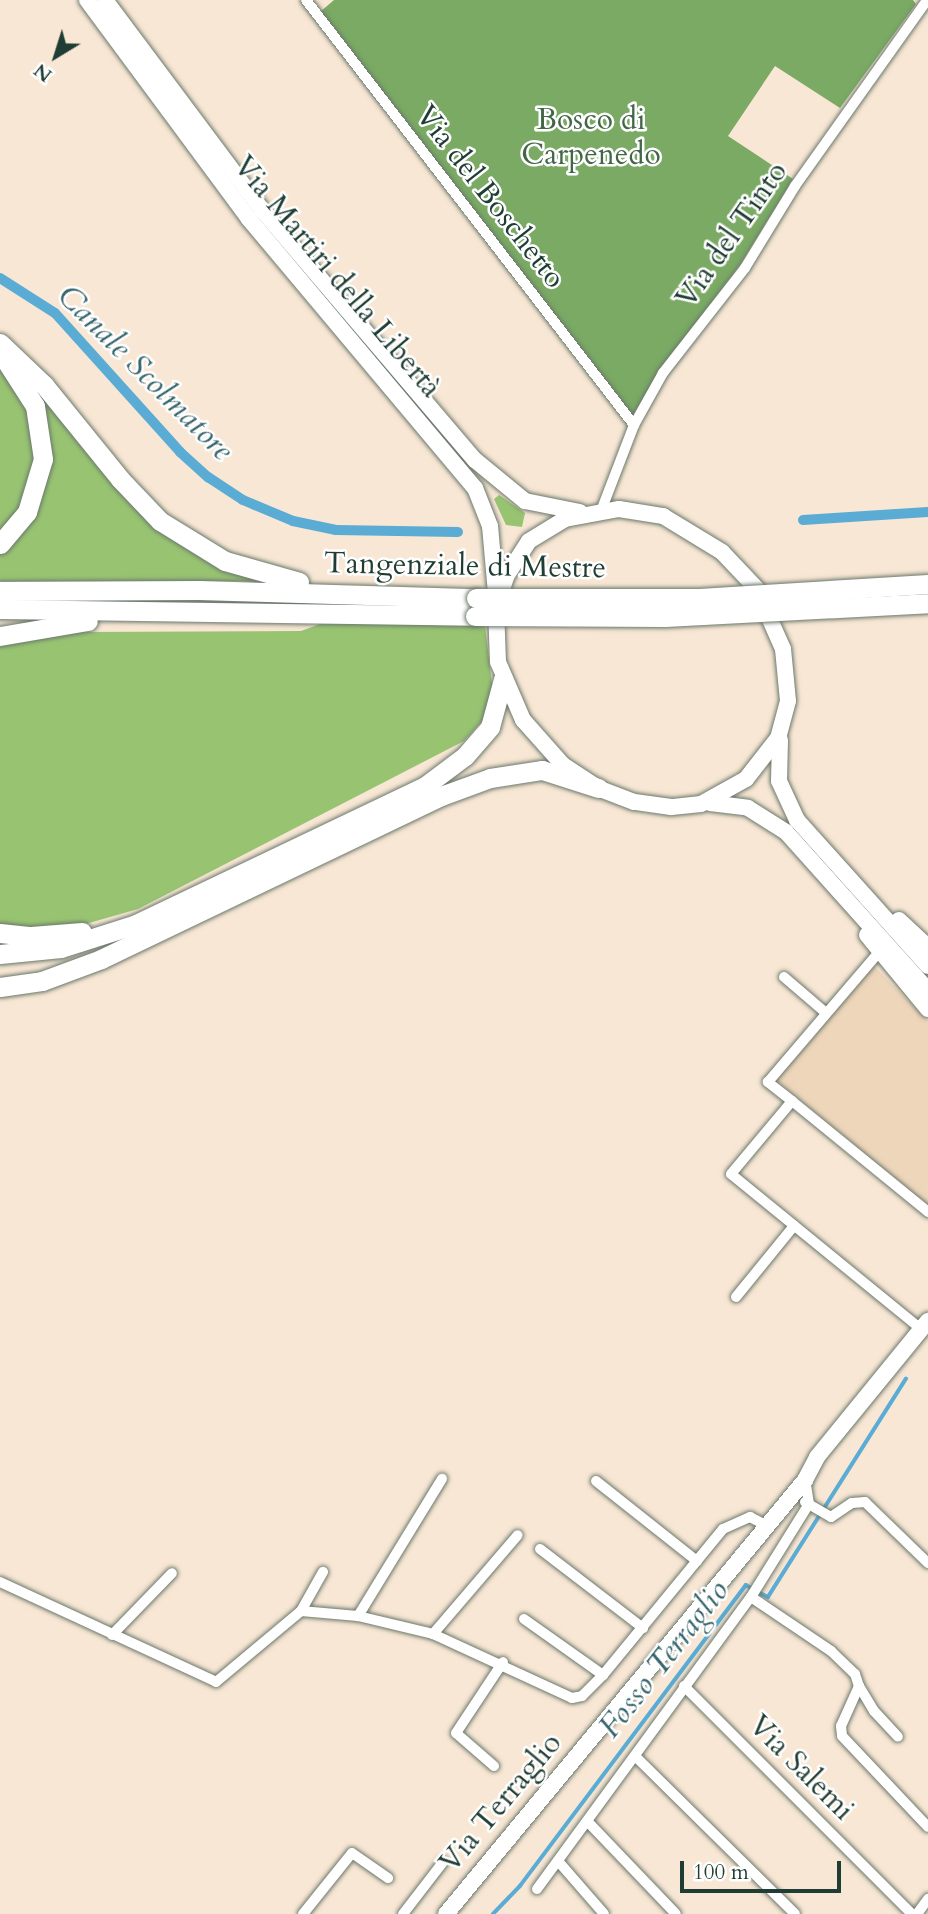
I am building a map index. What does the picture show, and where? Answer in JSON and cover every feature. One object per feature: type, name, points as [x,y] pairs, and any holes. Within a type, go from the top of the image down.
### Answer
[{"type":"highway","points":[[0,342],[44,385],[134,495],[185,540],[258,574],[372,596]]},
{"type":"highway","points":[[0,356],[28,390],[43,442],[35,495],[22,519],[0,544]]},
{"type":"highway","name":"Tangenziale di Mestre","points":[[0,609],[475,607],[699,598],[928,584]]},
{"type":"highway","name":"Tangenziale di Mestre","points":[[0,591],[372,596],[475,607],[641,618],[928,603]]},
{"type":"highway","points":[[0,636],[67,622],[215,619],[261,610]]},
{"type":"highway","points":[[0,954],[72,946],[158,914],[440,777],[490,727],[503,679]]},
{"type":"highway","points":[[0,987],[70,972],[441,796],[490,778],[542,770],[598,788]]},
{"type":"highway","points":[[0,933],[61,935],[158,914]]},
{"type":"highway","points":[[0,966],[78,955],[185,918]]},
{"type":"main road","name":"Via Martiri della Libertà","points":[[87,0],[249,219],[475,488],[493,544],[496,608]]},
{"type":"main road","name":"Via Martiri della Libertà","points":[[105,0],[261,210],[475,460],[525,501],[553,509],[597,512]]},
{"type":"main road","points":[[928,967],[797,820],[783,795],[777,767],[788,689],[783,649],[767,607],[742,570],[705,538],[663,516],[630,509],[597,512],[558,522],[529,541],[511,567],[496,608],[495,646],[503,679],[517,710],[539,741],[564,765],[598,788],[646,805],[728,804],[759,812],[786,832],[838,888],[928,1009]]},
{"type":"main road","points":[[701,804],[746,779],[767,756],[781,731]]},
{"type":"main road","points":[[834,861],[867,886],[928,947]]},
{"type":"main road","points":[[880,944],[928,990]]},
{"type":"main road","points":[[926,1329],[928,1309]]},
{"type":"main road","name":"Via Terraglio","points":[[446,1914],[926,1329]]},
{"type":"street","name":"Via del Boschetto","points":[[306,0],[634,425]]},
{"type":"street","name":"Via del Tinto","points":[[597,512],[634,425],[663,373],[745,268],[795,186],[927,0]]},
{"type":"street","points":[[880,944],[768,1082],[928,1212]]},
{"type":"street","points":[[784,976],[826,1013]]},
{"type":"street","points":[[792,1101],[731,1174],[926,1329]]},
{"type":"street","points":[[736,1297],[794,1226]]},
{"type":"street","points":[[537,1889],[816,1510],[809,1474]]},
{"type":"street","points":[[358,1616],[442,1479]]},
{"type":"street","points":[[596,1480],[698,1561]]},
{"type":"street","points":[[793,1494],[831,1517],[852,1503],[865,1502],[928,1563]]},
{"type":"street","points":[[301,1612],[358,1616],[433,1634],[503,1662],[572,1698],[582,1696],[603,1675],[733,1521],[750,1517],[766,1525]]},
{"type":"street","points":[[433,1634],[518,1535]]},
{"type":"street","points":[[540,1549],[643,1628]]},
{"type":"street","points":[[0,1582],[216,1682],[301,1612],[323,1572]]},
{"type":"street","points":[[112,1634],[172,1573]]},
{"type":"street","points":[[754,1594],[768,1607],[831,1651],[855,1674],[874,1711],[898,1737]]},
{"type":"street","points":[[524,1619],[603,1675]]},
{"type":"street","points":[[494,1766],[456,1733],[503,1662]]},
{"type":"street","name":"Via Salemi","points":[[684,1686],[915,1914]]},
{"type":"street","points":[[859,1686],[841,1726],[842,1736],[928,1827]]},
{"type":"street","points":[[636,1757],[795,1914]]},
{"type":"street","points":[[588,1822],[676,1914]]},
{"type":"street","points":[[303,1914],[352,1853],[388,1878]]},
{"type":"street","points":[[558,1861],[604,1914]]},
{"type":"street","points":[[403,1914],[443,1862]]},
{"type":"street","points":[[915,1914],[928,1899]]},
{"type":"shaded area","points":[[872,964],[928,1021],[928,1206],[774,1078]]},
{"type":"green space","name":"Bosco di Carpenedo","points":[[334,0],[913,0],[916,4],[840,108],[775,66],[728,136],[793,179],[740,265],[659,372],[632,417],[320,12]]},
{"type":"green space","points":[[16,359],[114,479],[254,581],[0,581],[0,550],[42,482]]},
{"type":"green space","points":[[0,362],[23,394],[36,453],[25,500],[0,536]]},
{"type":"green space","points":[[499,495],[525,513],[522,527],[506,525],[494,499]]},
{"type":"green space","points":[[323,623],[485,626],[493,692],[483,720],[464,741],[138,909],[75,927],[0,929],[0,640],[78,632],[301,631]]},
{"type":"waterway","name":"Canale Scolmatore","points":[[0,278],[55,313],[180,452],[208,477],[243,500],[293,521],[336,530],[458,532]]},
{"type":"waterway","name":"Canale Scolmatore","points":[[803,520],[928,512]]},
{"type":"waterway","name":"Fosso Terraglio","points":[[493,1914],[520,1886],[746,1585],[768,1597],[906,1379]]}]
